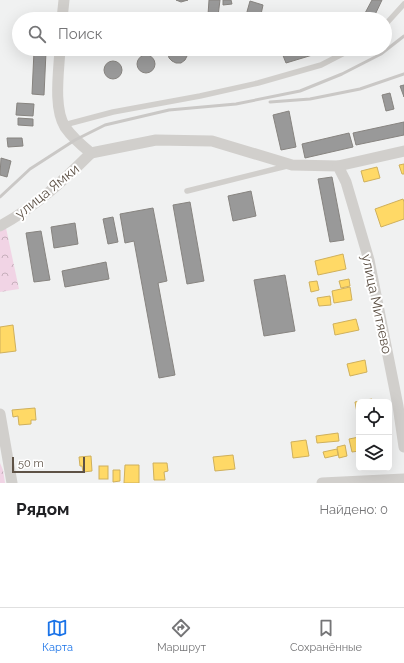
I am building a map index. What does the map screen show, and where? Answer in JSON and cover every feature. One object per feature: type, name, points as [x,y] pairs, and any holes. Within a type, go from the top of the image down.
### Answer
[{"type":"street","points":[[63,12],[64,0]]},
{"type":"street","points":[[60,56],[57,103],[64,125],[75,140],[91,153],[156,140],[212,141],[292,164],[338,166],[404,151]]},
{"type":"street","name":"улица Ямки","points":[[0,226],[11,220],[64,181],[91,153]]},
{"type":"street","name":"улица Митяево","points":[[338,166],[346,182],[369,260],[401,406],[404,447]]},
{"type":"street","points":[[0,414],[12,483]]},
{"type":"street","points":[[322,483],[404,479]]},
{"type":"lane","points":[[392,18],[404,4]]},
{"type":"lane","points":[[64,125],[113,112],[200,96],[258,83],[321,65],[338,56]]},
{"type":"lane","points":[[186,191],[292,164]]},
{"type":"green space","points":[[6,228],[19,289],[0,292],[0,230]]},
{"type":"green space","points":[[0,463],[3,470],[5,483],[0,483]]},
{"type":"building: Жильё","points":[[404,164],[404,174],[402,174],[399,165]]},
{"type":"building: Жильё","points":[[377,167],[380,178],[364,182],[361,171]]},
{"type":"building: Жильё","points":[[403,199],[404,219],[381,227],[375,209]]},
{"type":"building: Жильё","points":[[343,254],[346,269],[318,275],[315,261]]},
{"type":"building: Жильё","points":[[349,279],[350,286],[341,288],[339,281]]},
{"type":"building: Жильё","points":[[317,281],[319,290],[311,292],[309,282]]},
{"type":"building: Жильё","points":[[350,287],[352,300],[334,303],[332,291]]},
{"type":"building: Жильё","points":[[330,296],[331,305],[319,306],[317,298]]},
{"type":"building: Жильё","points":[[356,319],[359,330],[335,335],[333,324]]},
{"type":"building: Жильё","points":[[13,325],[16,351],[0,353],[0,327]]},
{"type":"building: Жильё","points":[[365,360],[367,372],[350,376],[347,364]]},
{"type":"building: Жильё","points":[[35,408],[36,420],[31,420],[31,424],[19,425],[18,416],[13,417],[12,410]]},
{"type":"building: Жильё","points":[[338,433],[339,441],[317,443],[316,436]]},
{"type":"building: Жильё","points":[[356,438],[356,451],[352,452],[349,439]]},
{"type":"building: Жильё","points":[[306,440],[309,456],[293,458],[291,442]]},
{"type":"building: Жильё","points":[[345,445],[347,456],[339,458],[337,447]]},
{"type":"building: Жильё","points":[[337,449],[338,455],[325,458],[323,452]]},
{"type":"building: Жильё","points":[[233,455],[235,469],[215,471],[213,457]]},
{"type":"building: Жильё","points":[[91,456],[92,471],[83,472],[82,466],[80,466],[79,457]]},
{"type":"building: Жильё","points":[[153,463],[167,463],[168,471],[164,472],[165,480],[154,480]]},
{"type":"building: Жильё","points":[[125,465],[139,465],[139,483],[124,483]]},
{"type":"building: Жильё","points":[[99,466],[108,466],[108,479],[99,479]]},
{"type":"building: Жильё","points":[[113,470],[120,470],[120,481],[113,482]]},
{"type":"building: Промзона","points":[[176,0],[188,0],[181,2]]},
{"type":"building: Промзона","points":[[209,0],[220,0],[218,12],[208,12]]},
{"type":"building: Промзона","points":[[223,0],[231,0],[232,4],[223,5]]},
{"type":"building: Промзона","points":[[372,0],[382,0],[376,12],[366,12]]},
{"type":"building: Промзона","points":[[250,1],[263,5],[262,12],[247,12]]},
{"type":"building: Промзона","points":[[34,56],[46,56],[44,95],[32,94]]},
{"type":"building: Промзона","points":[[143,56],[149,56],[155,64],[152,70],[146,73],[140,70],[137,64]]},
{"type":"building: Промзона","points":[[169,56],[187,56],[181,63],[176,63]]},
{"type":"building: Промзона","points":[[283,56],[309,56],[286,63]]},
{"type":"building: Промзона","points":[[113,61],[119,64],[122,70],[119,76],[113,79],[107,76],[104,70],[107,64]]},
{"type":"building: Промзона","points":[[404,85],[404,97],[400,86]]},
{"type":"building: Промзона","points":[[390,93],[394,109],[386,111],[382,95]]},
{"type":"building: Промзона","points":[[17,103],[34,104],[33,116],[16,115]]},
{"type":"building: Промзона","points":[[289,111],[296,147],[281,150],[273,115]]},
{"type":"building: Промзона","points":[[18,118],[33,119],[33,126],[18,125]]},
{"type":"building: Промзона","points":[[404,122],[404,135],[356,145],[353,133]]},
{"type":"building: Промзона","points":[[349,133],[353,147],[305,158],[302,144]]},
{"type":"building: Промзона","points":[[7,138],[22,138],[23,146],[8,147]]},
{"type":"building: Промзона","points":[[1,158],[11,161],[7,177],[0,175]]},
{"type":"building: Промзона","points":[[332,177],[344,240],[330,242],[318,179]]},
{"type":"building: Промзона","points":[[251,191],[256,216],[233,221],[228,196]]},
{"type":"building: Промзона","points":[[190,202],[204,281],[187,284],[173,205]]},
{"type":"building: Промзона","points":[[153,208],[167,281],[158,283],[175,375],[159,378],[134,241],[125,243],[120,214]]},
{"type":"building: Промзона","points":[[113,217],[118,242],[108,244],[103,219]]},
{"type":"building: Промзона","points":[[75,223],[78,244],[54,248],[51,227]]},
{"type":"building: Промзона","points":[[41,231],[50,280],[34,282],[26,233]]},
{"type":"building: Промзона","points":[[106,262],[109,279],[65,287],[62,271]]},
{"type":"building: Промзона","points":[[285,275],[295,331],[264,336],[254,280]]},
{"type":"railway","points":[[392,45],[404,36]]},
{"type":"railway","points":[[0,197],[30,169],[75,140],[105,125],[169,110],[236,104],[300,91],[342,74],[377,56]]},
{"type":"railway","points":[[270,102],[310,99],[360,89],[404,74]]}]
